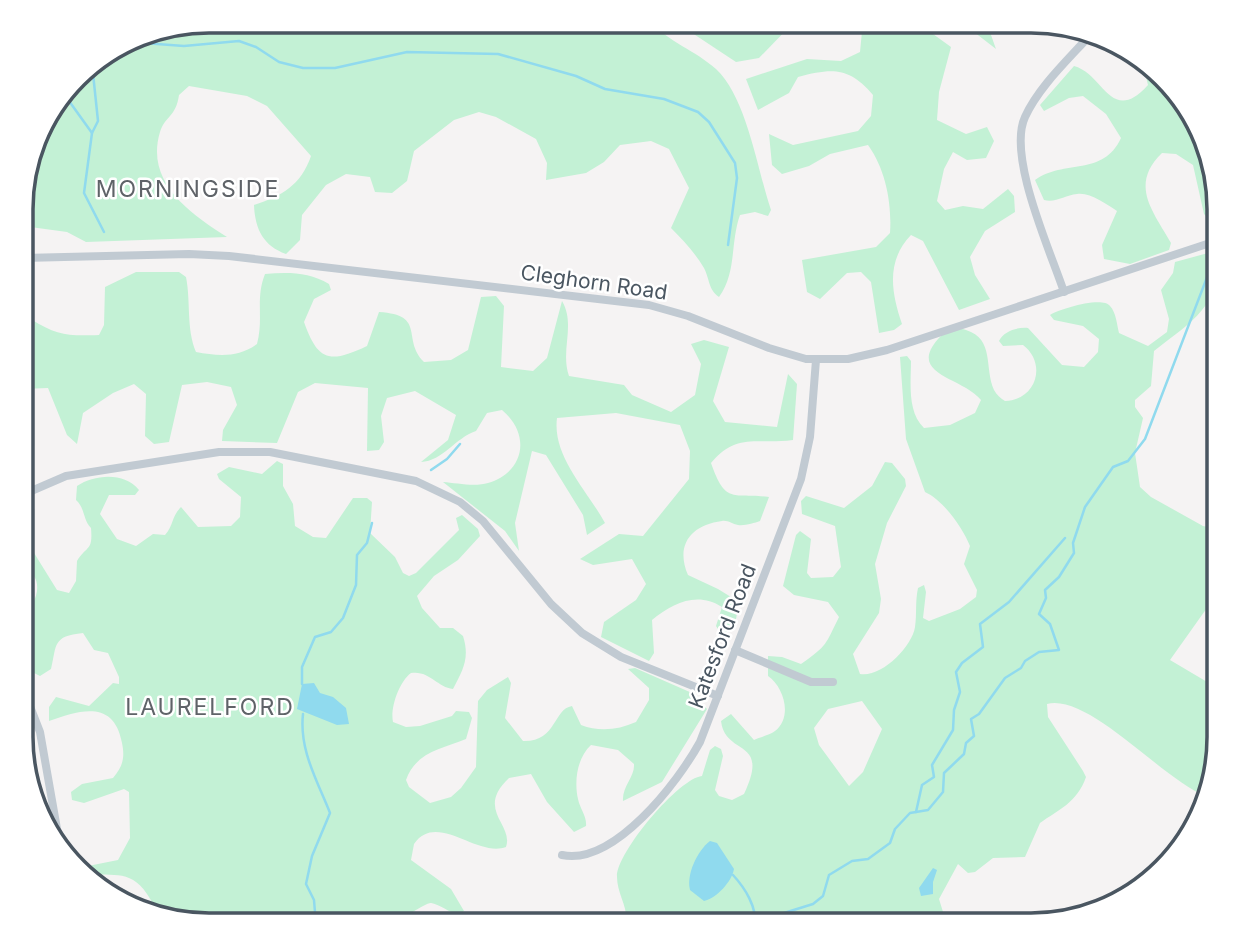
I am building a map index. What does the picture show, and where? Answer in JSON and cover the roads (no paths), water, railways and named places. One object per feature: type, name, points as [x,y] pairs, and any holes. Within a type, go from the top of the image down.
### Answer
[{"type":"street","points":[[1064,292],[1022,167],[1019,141],[1024,118],[1032,104],[1084,42]]},
{"type":"street","name":"Cleghorn Road","points":[[33,258],[189,254],[229,256],[649,305],[688,316],[769,348],[816,360],[869,356],[1207,244]]},
{"type":"street","name":"Katesford Road","points":[[562,855],[588,854],[623,834],[660,800],[688,764],[718,696],[807,459],[816,360]]},
{"type":"street","points":[[34,490],[66,476],[219,452],[270,453],[416,481],[460,502],[483,520],[551,604],[582,633],[621,657],[718,696]]},
{"type":"street","points":[[735,650],[811,682],[834,681]]},
{"type":"street","points":[[34,717],[40,732],[56,823]]},
{"type":"water","points":[[314,683],[320,693],[333,697],[346,708],[349,724],[337,725],[297,709],[302,684]]},
{"type":"water","points":[[710,841],[717,843],[734,869],[723,888],[704,901],[690,890],[689,884],[697,857]]},
{"type":"water","points":[[933,868],[937,870],[933,894],[921,896],[919,888]]},
{"type":"waterway","points":[[151,44],[184,46],[239,41],[256,47],[279,62],[303,68],[335,68],[407,52],[498,54],[576,76],[605,89],[664,99],[698,112],[709,122],[735,163],[737,178],[728,245]]},
{"type":"waterway","points":[[93,77],[98,121],[92,133],[84,193],[104,232]]},
{"type":"waterway","points":[[70,102],[92,133]]},
{"type":"waterway","points":[[785,913],[813,904],[823,896],[829,875],[852,861],[868,859],[890,843],[895,829],[910,813],[928,810],[943,792],[944,773],[964,754],[966,743],[974,736],[971,719],[979,714],[1005,678],[1021,668],[1025,661],[1039,652],[1059,650],[1050,624],[1039,614],[1046,598],[1045,590],[1059,577],[1074,553],[1073,543],[1085,507],[1113,467],[1128,461],[1145,439],[1207,278]]},
{"type":"waterway","points":[[431,470],[447,459],[460,444]]},
{"type":"waterway","points":[[302,684],[302,667],[315,637],[331,632],[343,618],[356,585],[357,555],[367,543],[372,523]]},
{"type":"waterway","points":[[916,812],[922,785],[934,777],[932,765],[953,730],[954,710],[960,692],[956,672],[962,663],[983,647],[980,624],[1009,602],[1065,538]]},
{"type":"waterway","points":[[303,714],[306,752],[330,813],[312,856],[306,884],[314,900],[315,912]]},
{"type":"waterway","points":[[733,875],[749,898],[754,913]]},
{"type":"district","name":"MORNINGSIDE","points":[[188,189]]},
{"type":"district","name":"LAURELFORD","points":[[210,707]]}]
